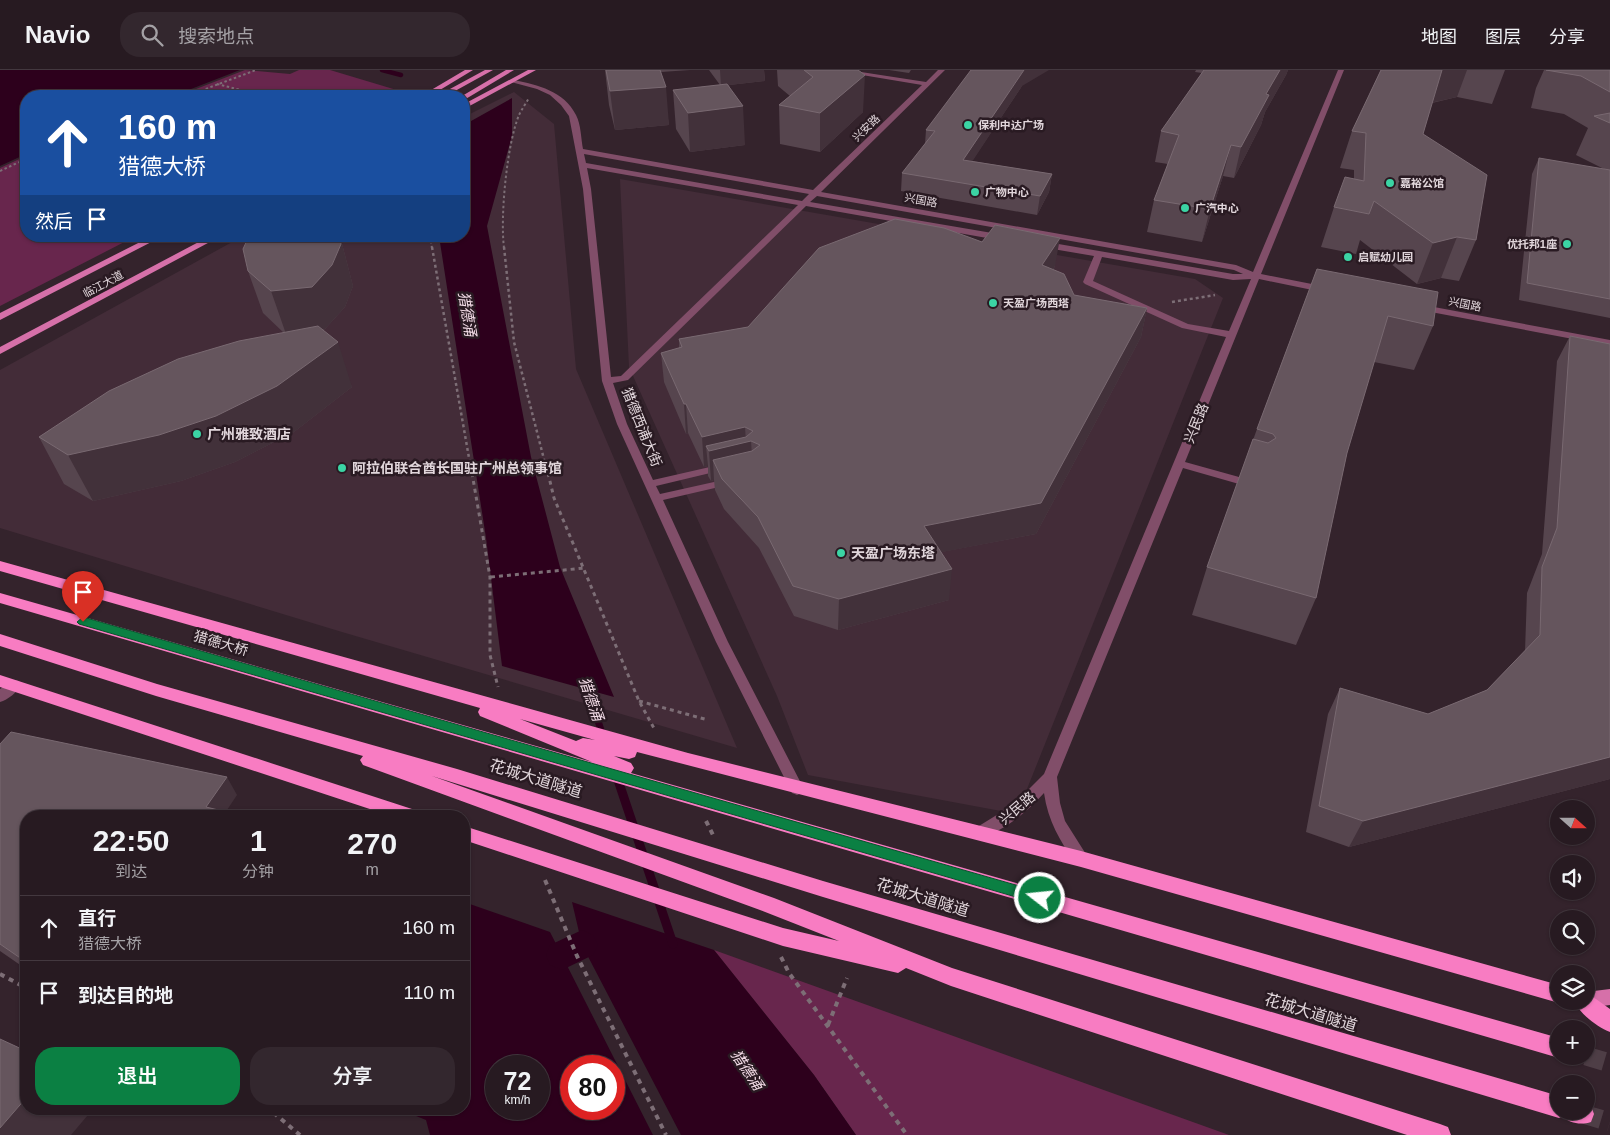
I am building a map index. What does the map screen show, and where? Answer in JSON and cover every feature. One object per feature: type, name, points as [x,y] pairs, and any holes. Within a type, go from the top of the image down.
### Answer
[{"type":"highway","points":[[0,566],[688,760],[1081,859],[1550,991]]},
{"type":"highway","name":"猎德大桥","points":[[6,599],[432,724]]},
{"type":"highway","points":[[0,640],[276,726],[470,798],[767,904],[951,977],[1440,1135]]},
{"type":"highway","points":[[7,683],[394,810]]},
{"type":"highway","points":[[427,687],[556,742],[708,800]]},
{"type":"highway","points":[[432,724],[688,760]]},
{"type":"highway","name":"花城大道隧道","points":[[432,724],[708,800],[1550,1045]]},
{"type":"highway","name":"花城大道隧道","points":[[276,726],[457,776],[743,865],[1550,1104]]},
{"type":"highway","points":[[470,835],[782,946],[951,977]]},
{"type":"highway","points":[[1595,1004],[1610,1008]]},
{"type":"highway","points":[[1595,1009],[1610,1022]]},
{"type":"main road","points":[[435,90],[470,70]]},
{"type":"main road","points":[[452,90],[490,70]]},
{"type":"main road","points":[[470,94],[511,70]]},
{"type":"main road","points":[[470,104],[514,82],[533,70]]},
{"type":"main road","name":"临江大道","points":[[0,318],[147,242]]},
{"type":"main road","name":"临江大道","points":[[0,351],[206,242]]},
{"type":"main road","points":[[1595,999],[1610,997]]},
{"type":"street","points":[[835,70],[927,84]]},
{"type":"street","points":[[874,76],[879,70]]},
{"type":"street","name":"兴安路","points":[[607,381],[624,378],[942,70]]},
{"type":"street","name":"兴民路","points":[[979,833],[1006,821],[1027,803],[1050,777],[1341,70]]},
{"type":"street","points":[[897,80],[904,72]]},
{"type":"street","name":"猎德西浦大街","points":[[514,82],[539,87],[564,103],[573,116],[583,165],[607,381],[622,424],[722,642],[797,789]]},
{"type":"street","name":"兴国路","points":[[580,151],[1236,268],[1256,276],[1340,292]]},
{"type":"street","name":"兴国路","points":[[583,165],[1012,239]]},
{"type":"street","name":"兴国路","points":[[1031,242],[1233,277],[1256,276]]},
{"type":"street","points":[[1099,254],[1088,282],[1185,326],[1232,335]]},
{"type":"street","name":"兴国路","points":[[1406,305],[1610,343]]},
{"type":"street","points":[[650,484],[738,464]]},
{"type":"street","points":[[1179,464],[1253,484]]},
{"type":"street","points":[[656,498],[745,478]]},
{"type":"street","points":[[0,696],[7,683]]},
{"type":"street","name":"兴民路","points":[[1050,777],[1053,810],[1060,830],[1081,859]]},
{"type":"path","points":[[202,90],[256,70]]},
{"type":"path","points":[[217,84],[240,90]]},
{"type":"path","points":[[533,94],[518,115],[501,223],[514,342],[554,498],[585,568],[639,701],[658,735]]},
{"type":"path","points":[[0,171],[20,162]]},
{"type":"path","points":[[431,242],[490,577],[490,655],[499,693]]},
{"type":"path","points":[[1144,308],[1215,294]]},
{"type":"path","points":[[490,577],[585,568]]},
{"type":"path","points":[[639,701],[708,720]]},
{"type":"path","points":[[705,820],[714,837]]},
{"type":"path","points":[[544,875],[549,894],[577,956],[666,1135]]},
{"type":"path","points":[[782,946],[789,972],[907,1135]]},
{"type":"path","points":[[0,974],[20,985]]},
{"type":"path","points":[[828,1025],[846,978]]},
{"type":"path","points":[[276,1115],[300,1135]]},
{"type":"shaded area","points":[[245,70],[290,74],[299,70],[330,70],[397,90],[193,90]]},
{"type":"shaded area","points":[[514,92],[554,124],[576,369],[737,748],[342,632],[0,528],[0,370],[232,242],[470,242],[470,114]]},
{"type":"shaded area","points":[[20,159],[20,242],[124,242],[0,306],[0,168]]},
{"type":"shaded area","points":[[620,179],[1195,279],[1223,298],[1017,814],[808,775],[777,696],[629,367]]},
{"type":"shaded area","points":[[714,950],[1229,1135],[856,1135],[814,1075]]},
{"type":"water","points":[[0,70],[240,70],[188,90],[20,90],[20,157],[0,166]]},
{"type":"water","points":[[512,98],[512,136],[487,226],[531,457],[560,567],[614,697],[502,666],[486,538],[440,242],[470,242],[470,122]]},
{"type":"water","points":[[572,902],[714,950],[814,1075],[856,1135],[681,1135],[582,945]]},
{"type":"water","points":[[470,904],[550,932],[612,1055],[560,1055],[560,1120],[625,1120],[625,1080],[653,1135],[430,1135],[426,1120],[414,1115],[470,1115]]},
{"type":"building","points":[[606,70],[660,70],[666,87],[610,91]]},
{"type":"building","points":[[804,70],[858,70],[865,75],[820,113],[779,105],[813,77]]},
{"type":"building","points":[[971,70],[1024,70],[963,160],[1052,174],[1040,196],[902,173],[935,131],[926,130]]},
{"type":"building","points":[[1204,70],[1280,70],[1266,94],[1269,95],[1241,147],[1231,145],[1210,209],[1154,200],[1179,135],[1161,131]]},
{"type":"building","name":"嘉裕公馆","points":[[1381,70],[1442,70],[1423,134],[1487,175],[1476,240],[1457,237],[1433,243],[1374,201],[1369,214],[1334,207],[1345,177],[1364,181],[1366,133],[1352,131]]},
{"type":"building","points":[[1546,70],[1610,70],[1610,92],[1581,76]]},
{"type":"building","points":[[727,84],[743,106],[688,113],[673,90]]},
{"type":"building","points":[[1610,113],[1610,123],[1594,116]]},
{"type":"building","name":"优托邦1座","points":[[1539,158],[1610,170],[1610,299],[1527,283]]},
{"type":"building","points":[[895,219],[944,228],[982,242],[995,225],[1060,238],[1042,265],[1064,274],[1074,295],[1147,308],[1041,503],[924,526],[952,569],[839,599],[793,586],[758,517],[722,479],[713,460],[752,451],[760,445],[751,441],[709,451],[706,446],[746,437],[753,431],[745,427],[702,437],[686,404],[684,404],[661,353],[682,347],[679,339],[748,327],[819,248]]},
{"type":"building","points":[[246,242],[340,242],[341,244],[332,265],[312,287],[271,291],[248,271],[243,249]]},
{"type":"building","points":[[1317,269],[1438,292],[1433,326],[1388,316],[1347,453],[1316,598],[1207,567],[1253,439],[1268,443],[1276,438],[1273,434],[1257,429]]},
{"type":"building","points":[[318,326],[338,342],[277,386],[216,416],[159,435],[68,455],[39,437],[109,391],[178,359],[239,341]]},
{"type":"building","points":[[1570,336],[1610,344],[1610,757],[1363,821],[1319,806],[1340,688],[1428,714],[1487,690],[1540,635],[1542,567],[1557,528]]},
{"type":"building","points":[[11,732],[227,777],[206,807],[218,810],[20,810],[20,958],[0,944],[0,744]]},
{"type":"building","points":[[0,1039],[20,1048],[20,1105],[0,1128]]},
{"type":"waterway","points":[[382,70],[401,75]]},
{"type":"waterway","name":"猎德涌","points":[[585,682],[603,736]]},
{"type":"waterway","name":"猎德涌","points":[[617,777],[673,944]]},
{"type":"waterway","points":[[562,955],[582,945]]},
{"type":"tunnel","points":[[1595,1059],[1610,1063]]},
{"type":"tunnel","points":[[1595,1118],[1610,1122]]},
{"type":"place","name":"保利中达广场","points":[[968,125]]},
{"type":"place","name":"嘉裕公馆","points":[[1390,183]]},
{"type":"place","name":"广物中心","points":[[975,192]]},
{"type":"place","name":"广汽中心","points":[[1185,208]]},
{"type":"place","name":"优托邦1座","points":[[1567,244]]},
{"type":"place","name":"启赋幼儿园","points":[[1348,257]]},
{"type":"place","name":"天盈广场西塔","points":[[993,303]]},
{"type":"place","name":"广州雅致酒店","points":[[197,434]]},
{"type":"place","name":"阿拉伯联合酋长国驻广州总领事馆","points":[[342,468]]},
{"type":"place","name":"天盈广场东塔","points":[[841,553]]},
{"type":"route","points":[[83,622],[432,724],[708,800],[1040,898]]}]
